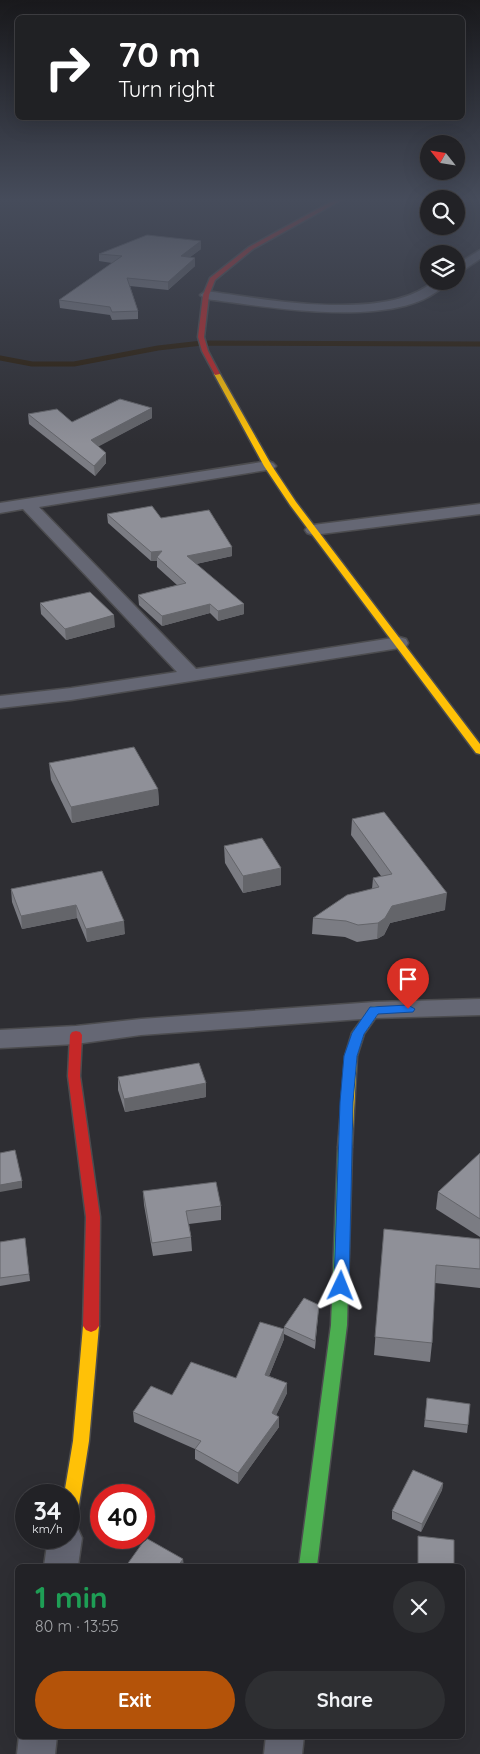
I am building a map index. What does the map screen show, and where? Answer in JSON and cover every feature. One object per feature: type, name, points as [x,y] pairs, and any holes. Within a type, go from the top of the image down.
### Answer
[{"type":"street","points":[[212,280],[206,295],[201,337],[205,351],[268,466],[313,530],[480,750]]},
{"type":"street","points":[[206,295],[298,306],[374,306],[399,303],[424,295],[430,290]]},
{"type":"street","points":[[0,508],[268,466]]},
{"type":"street","points":[[28,504],[191,675]]},
{"type":"street","points":[[313,530],[480,509]]},
{"type":"street","points":[[0,702],[71,694],[399,643]]},
{"type":"street","points":[[0,1039],[76,1035],[142,1027],[374,1010],[480,1007]]},
{"type":"street","points":[[308,1564],[340,1325],[347,1102],[351,1056],[358,1033],[374,1010]]},
{"type":"street","points":[[74,1484],[82,1431],[92,1312],[93,1236],[93,1217],[74,1076],[76,1035]]},
{"type":"street","points":[[61,1564],[64,1549]]},
{"type":"street","points":[[36,1754],[38,1739]]},
{"type":"street","points":[[283,1754],[285,1739]]},
{"type":"building","points":[[88,280],[128,280],[138,311],[112,312],[110,307],[59,300]]},
{"type":"building","points":[[146,280],[170,280],[168,282]]},
{"type":"building","points":[[120,399],[152,408],[91,440],[106,453],[94,466],[28,414],[57,409],[72,422]]},
{"type":"building","points":[[152,506],[161,518],[209,510],[232,547],[187,556],[244,604],[218,611],[210,604],[162,616],[138,595],[186,583],[157,557],[162,551],[151,552],[107,514]]},
{"type":"building","points":[[90,592],[114,615],[65,629],[40,603]]},
{"type":"building","points":[[134,747],[158,789],[71,807],[49,763]]},
{"type":"building","points":[[384,812],[447,893],[392,906],[385,918],[378,923],[358,925],[346,921],[313,918],[347,895],[379,887],[373,878],[392,874],[352,819]]},
{"type":"building","points":[[262,838],[281,868],[243,876],[224,846]]},
{"type":"building","points":[[102,871],[124,921],[86,929],[76,905],[21,916],[11,889]]},
{"type":"building","points":[[199,1063],[206,1083],[124,1099],[118,1077]]},
{"type":"building","points":[[15,1150],[22,1181],[0,1185],[0,1153]]},
{"type":"building","points":[[480,1153],[480,1219],[438,1192]]},
{"type":"building","points":[[216,1182],[221,1206],[186,1211],[191,1237],[152,1243],[143,1191]]},
{"type":"building","points":[[384,1229],[480,1239],[480,1269],[436,1265],[432,1343],[375,1337]]},
{"type":"building","points":[[25,1238],[29,1274],[0,1278],[0,1242]]},
{"type":"building","points":[[304,1298],[319,1305],[315,1341],[284,1327]]},
{"type":"building","points":[[260,1322],[284,1329],[265,1375],[287,1383],[272,1413],[279,1417],[238,1473],[195,1449],[201,1441],[133,1412],[151,1386],[172,1395],[191,1362],[236,1378]]},
{"type":"building","points":[[427,1398],[470,1404],[468,1425],[425,1420]]},
{"type":"building","points":[[413,1470],[443,1483],[422,1524],[392,1511]]},
{"type":"building","points":[[418,1536],[454,1540],[454,1564],[418,1564]]},
{"type":"building","points":[[155,1543],[183,1559],[179,1564],[127,1564],[138,1549],[155,1549]]},
{"type":"waterway","points":[[0,358],[32,364],[74,364],[158,348],[202,343],[480,344]]},
{"type":"traffic: fast","points":[[308,1564],[339,1325],[345,1147]]},
{"type":"traffic: slow","points":[[217,374],[268,466],[293,503],[480,751]]},
{"type":"traffic: slow","points":[[345,1147],[351,1056],[358,1033],[375,1010]]},
{"type":"traffic: slow","points":[[74,1484],[81,1441],[91,1326]]},
{"type":"traffic: jam","points":[[212,280],[206,295],[201,337],[205,351],[217,374]]},
{"type":"traffic: jam","points":[[76,1035],[74,1076],[93,1217],[91,1326]]},
{"type":"route","points":[[341,1286],[347,1102],[354,1042],[374,1010],[408,1009]]}]
